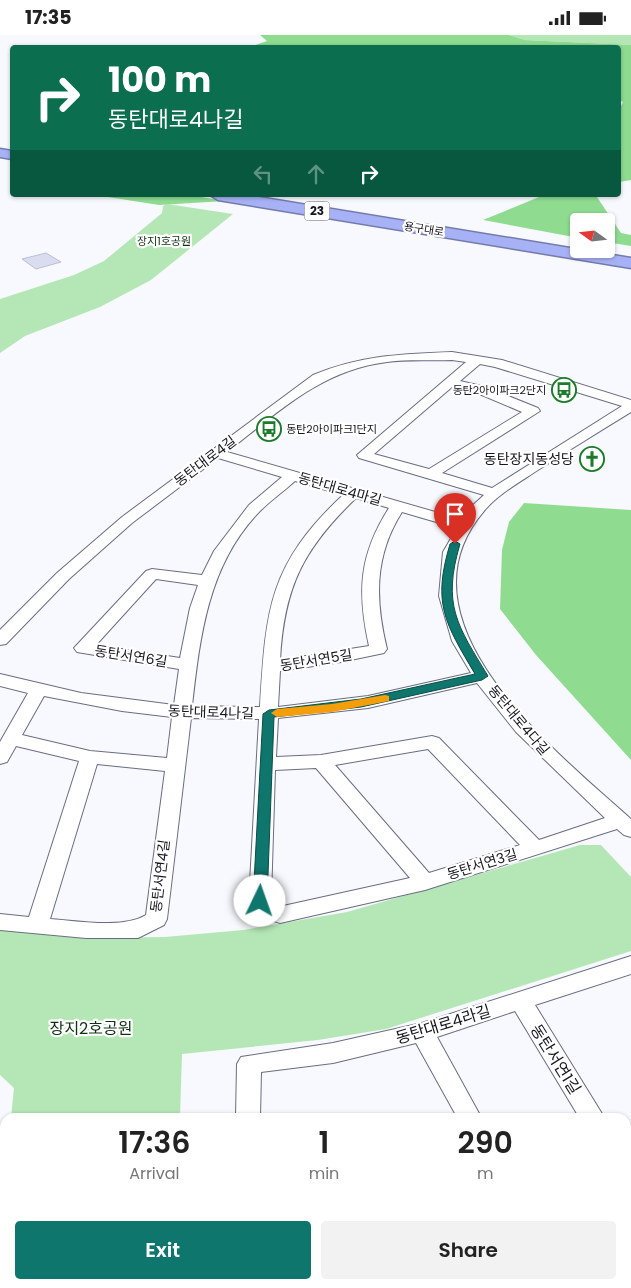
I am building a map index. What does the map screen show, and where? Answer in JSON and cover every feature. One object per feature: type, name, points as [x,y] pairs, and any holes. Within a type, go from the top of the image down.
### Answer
[{"type":"highway","name":"용구대로","points":[[231,197],[570,246]]},
{"type":"highway","name":"용구대로","points":[[267,197],[420,225]]},
{"type":"highway","name":"용구대로","points":[[453,230],[631,263]]},
{"type":"highway","points":[[615,253],[631,255]]},
{"type":"street","name":"동탄대로4길","points":[[0,640],[90,550],[305,387],[337,370],[362,362],[409,355],[478,359],[519,369],[631,405]]},
{"type":"street","points":[[478,359],[364,455],[494,493]]},
{"type":"street","points":[[431,474],[533,411],[481,390],[450,383]]},
{"type":"street","name":"동탄대로4다길","points":[[626,825],[540,748],[482,676],[454,628],[448,604],[446,585],[449,564],[463,525],[494,493],[631,405]]},
{"type":"street","name":"동탄대로4마길","points":[[216,453],[463,525]]},
{"type":"street","points":[[188,665],[198,608],[207,581],[222,551],[254,508],[292,475]]},
{"type":"street","name":"동탄서연5길","points":[[353,493],[323,523],[294,563],[276,613],[271,667],[341,657],[378,649],[370,614],[369,578],[379,540],[398,506]]},
{"type":"street","name":"동탄서연6길","points":[[188,665],[83,648],[152,574],[207,581]]},
{"type":"street","name":"동탄서연4길","points":[[0,921],[86,930],[138,930],[156,919],[188,665]]},
{"type":"street","name":"동탄서연3길","points":[[266,764],[321,761],[432,742],[535,848],[425,881],[280,915],[260,901],[266,764],[271,667]]},
{"type":"street","name":"동탄대로4나길","points":[[0,680],[105,704],[181,713],[269,714],[361,703],[482,676]]},
{"type":"street","points":[[0,758],[38,690]]},
{"type":"street","points":[[11,739],[90,757],[174,765]]},
{"type":"street","points":[[38,926],[90,757]]},
{"type":"street","points":[[321,761],[425,881]]},
{"type":"street","points":[[535,848],[599,829],[626,825]]},
{"type":"street","name":"동탄대로4라길","points":[[248,1113],[250,1064],[333,1053],[422,1032],[631,965]]},
{"type":"street","name":"동탄서연1길","points":[[520,1001],[590,1113]]},
{"type":"street","points":[[422,1032],[467,1113]]},
{"type":"green space","points":[[260,35],[509,35],[525,40],[631,45],[631,180],[621,182],[621,106],[623,102],[621,101],[621,45],[256,45],[267,41]]},
{"type":"green space","points":[[509,35],[631,35],[631,45],[525,40]]},
{"type":"green space","points":[[108,197],[201,197],[225,201],[159,205]]},
{"type":"green space","points":[[539,197],[597,197],[608,213],[570,213],[570,236],[483,220]]},
{"type":"green space","name":"장지1호공원","points":[[167,204],[233,214],[151,280],[100,307],[25,336],[0,353],[0,299],[74,275],[104,261],[162,213],[163,206]]},
{"type":"green space","points":[[615,224],[621,233],[631,235],[631,246],[615,243]]},
{"type":"green space","points":[[524,503],[631,510],[631,760],[536,655],[500,609],[502,550],[509,522]]},
{"type":"green space","name":"장지2호공원","points":[[580,845],[601,845],[631,877],[631,951],[386,1029],[318,1040],[182,1054],[180,1113],[11,1113],[14,1088],[0,1075],[0,930],[78,938],[165,937],[243,930],[347,912]]},
{"type":"building","points":[[46,253],[61,262],[36,269],[22,259]]},
{"type":"slow traffic","points":[[277,713],[332,708],[385,698]]},
{"type":"place","name":"동탄2아이파크2단지","points":[[564,390]]},
{"type":"place","name":"동탄2아이파크1단지","points":[[269,429]]},
{"type":"place","name":"동탄장지동성당","points":[[592,459]]},
{"type":"route","points":[[260,901],[269,714],[332,708],[361,703],[482,676],[454,628],[448,604],[446,585],[449,564],[455,544]]}]
